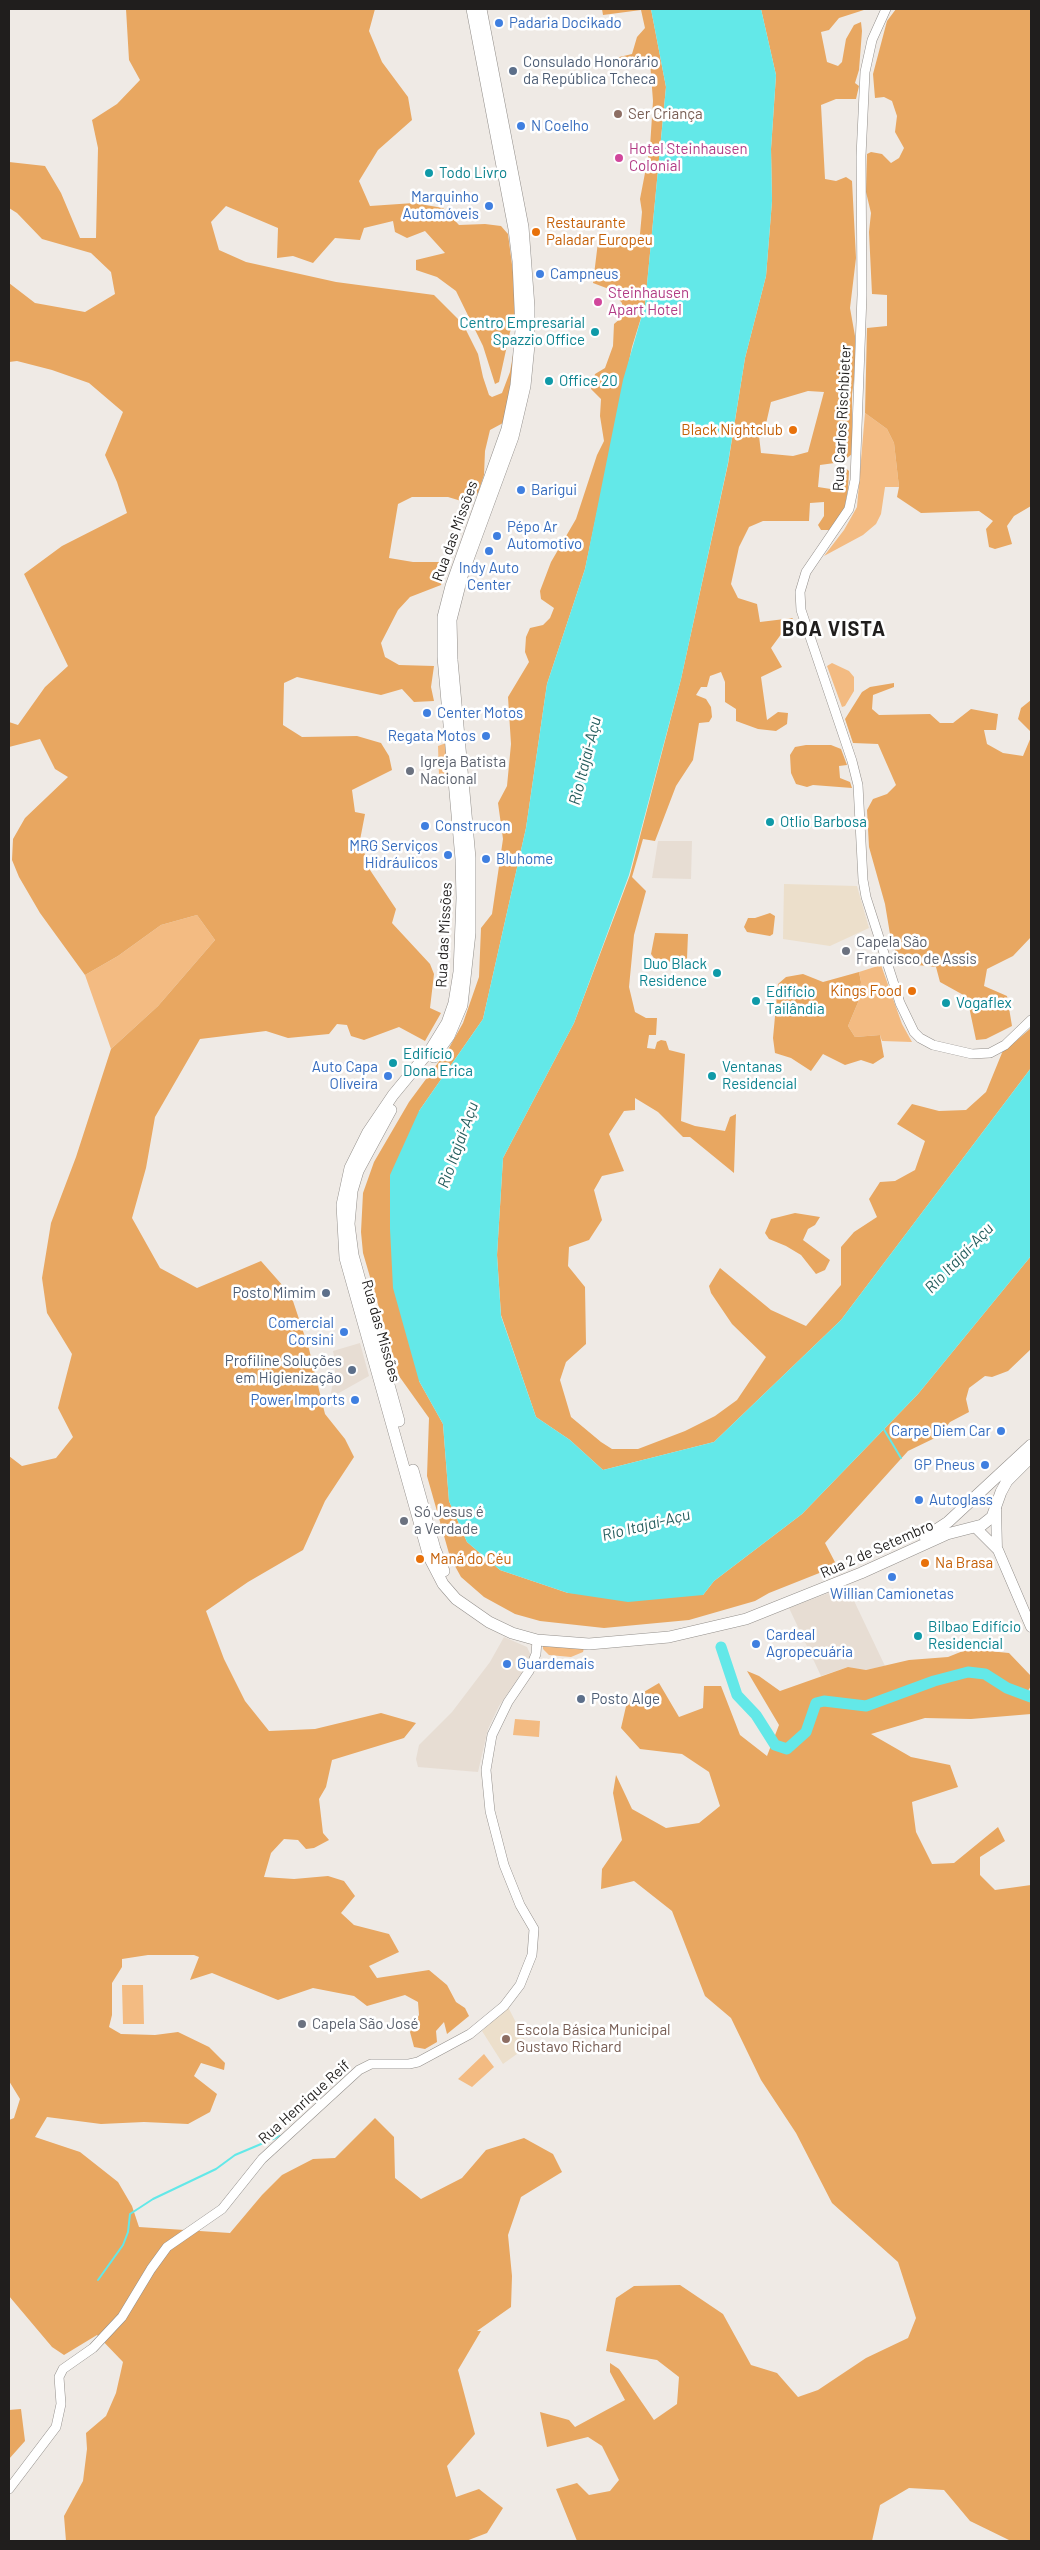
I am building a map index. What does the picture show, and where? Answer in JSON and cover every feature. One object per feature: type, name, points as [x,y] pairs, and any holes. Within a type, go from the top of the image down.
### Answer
[{"type":"main road","name":"Rua das Missões","points":[[472,9],[504,174],[518,261],[521,330],[516,385],[500,453],[451,586],[443,617],[443,657],[461,859],[461,932],[457,986],[451,1013],[442,1033],[386,1104],[355,1157],[344,1194],[342,1236],[345,1258],[429,1557],[447,1589],[465,1606],[502,1629],[537,1636],[589,1640],[649,1640],[701,1627]]},
{"type":"main road","name":"Rua das Missões","points":[[481,9],[515,181],[525,244],[529,307],[529,345],[525,386],[507,456],[463,573],[451,629],[470,858],[470,933],[466,987],[459,1016],[448,1036],[396,1103],[362,1160],[352,1191],[350,1224],[353,1255],[440,1563],[456,1589],[477,1607],[504,1623],[537,1636]]},
{"type":"main road","points":[[504,174],[515,181]]},
{"type":"main road","name":"Rua 2 de Setembro","points":[[701,1627],[765,1605],[896,1552],[934,1532],[965,1508],[1031,1445]]},
{"type":"main road","name":"Rua 2 de Setembro","points":[[701,1627],[767,1611],[861,1573],[939,1538],[988,1522],[1008,1481],[1031,1457]]},
{"type":"main road","points":[[980,1494],[992,1499],[996,1509],[998,1550],[1031,1627]]},
{"type":"main road","points":[[965,1508],[967,1521],[998,1550]]},
{"type":"street","name":"Rua Carlos Rischbieter","points":[[886,9],[872,40],[864,72],[861,156],[862,295],[854,488],[845,516],[806,572],[800,592],[801,610],[808,638],[852,761],[858,785],[863,880],[866,897],[900,1003],[914,1032],[920,1038],[947,1048],[972,1054],[990,1053],[1005,1045],[1031,1020]]},
{"type":"street","name":"Rua Henrique Reif","points":[[9,2489],[56,2427],[61,2404],[59,2377],[63,2369],[93,2348],[122,2317],[151,2269],[167,2247],[222,2209],[262,2159],[359,2070],[371,2064],[409,2064],[418,2062],[470,2034],[504,2006],[520,1985],[532,1955],[534,1929],[520,1905],[504,1865],[490,1811],[486,1770],[492,1734],[508,1702],[529,1671],[536,1654],[537,1636]]},
{"type":"shaded area","points":[[126,9],[375,9],[369,31],[382,62],[408,97],[412,120],[378,150],[359,181],[370,206],[414,203],[443,208],[459,225],[485,224],[501,226],[508,234],[516,295],[516,318],[510,332],[499,382],[495,384],[483,346],[456,291],[437,277],[416,270],[416,260],[445,253],[425,231],[407,238],[395,232],[393,221],[364,228],[360,240],[335,238],[313,263],[293,256],[277,258],[278,228],[226,206],[211,222],[219,250],[246,262],[336,282],[434,295],[463,324],[478,354],[483,377],[489,395],[492,397],[502,393],[510,372],[516,338],[516,360],[503,423],[490,430],[485,451],[484,475],[478,493],[468,503],[448,497],[412,497],[398,504],[389,558],[413,562],[440,562],[445,572],[441,585],[410,597],[398,610],[381,643],[385,657],[399,665],[434,666],[431,687],[434,701],[414,702],[402,689],[381,695],[297,677],[284,683],[283,725],[302,737],[357,736],[381,743],[389,756],[392,770],[352,790],[355,812],[365,814],[360,840],[370,870],[396,909],[392,923],[430,964],[434,974],[430,1008],[441,1013],[425,1041],[399,1027],[364,1040],[351,1036],[347,1025],[337,1024],[329,1034],[288,1038],[266,1031],[200,1039],[155,1117],[146,1168],[132,1218],[160,1268],[197,1288],[261,1261],[291,1295],[309,1349],[325,1414],[345,1439],[354,1457],[325,1501],[303,1550],[248,1582],[206,1611],[224,1659],[245,1701],[269,1731],[315,1729],[381,1713],[416,1723],[404,1738],[332,1760],[326,1787],[319,1799],[323,1833],[329,1840],[314,1848],[306,1849],[298,1840],[284,1839],[271,1853],[264,1877],[294,1879],[328,1876],[344,1881],[355,1896],[341,1913],[354,1925],[389,1934],[399,1952],[369,1966],[377,1978],[429,1970],[447,1985],[456,2002],[465,2008],[469,2016],[447,2034],[444,2022],[436,2031],[437,2042],[425,2049],[414,2047],[410,2032],[419,2015],[418,2002],[405,1995],[367,2006],[354,1996],[313,1988],[278,2000],[212,1973],[190,1980],[199,1957],[194,1955],[148,1955],[122,1959],[122,1967],[112,1983],[112,2015],[109,2027],[121,2034],[155,2035],[178,2032],[209,2047],[225,2063],[224,2070],[201,2063],[194,2076],[217,2094],[210,2112],[188,2124],[144,2122],[101,2124],[47,2117],[35,2137],[80,2152],[118,2182],[132,2206],[139,2227],[230,2233],[262,2195],[282,2175],[313,2159],[335,2158],[375,2118],[394,2137],[395,2178],[421,2199],[462,2178],[486,2150],[524,2138],[553,2154],[562,2172],[521,2197],[508,2235],[512,2276],[511,2307],[477,2331],[481,2331],[458,2370],[475,2434],[447,2466],[456,2497],[479,2489],[503,2508],[487,2533],[466,2541],[66,2541],[64,2516],[83,2481],[87,2449],[86,2433],[106,2416],[116,2393],[123,2362],[97,2335],[64,2355],[52,2347],[9,2296],[9,2120],[14,2118],[20,2099],[9,2081],[9,1456],[22,1466],[56,1458],[73,1437],[58,1408],[72,1354],[47,1313],[42,1278],[51,1223],[76,1157],[111,1049],[158,1006],[215,940],[197,915],[161,925],[118,956],[85,975],[40,913],[19,877],[12,860],[13,839],[25,818],[68,777],[55,769],[40,739],[9,747],[9,722],[18,725],[45,687],[68,666],[24,574],[62,546],[127,513],[117,482],[105,455],[123,412],[89,383],[52,370],[17,361],[9,362],[9,283],[35,303],[85,312],[115,294],[111,272],[91,253],[42,239],[17,213],[9,208],[9,162],[45,166],[61,193],[80,238],[96,238],[98,148],[92,120],[117,104],[140,80],[129,60]]},
{"type":"shaded area","points":[[602,9],[651,9],[666,87],[645,305],[632,347],[585,569],[547,684],[526,828],[483,1019],[419,1111],[419,1381],[443,1424],[449,1501],[467,1542],[500,1570],[568,1593],[703,1595],[714,1581],[802,1514],[918,1394],[1031,1256],[1031,1349],[1008,1371],[992,1377],[985,1376],[969,1388],[966,1399],[969,1412],[950,1422],[939,1436],[908,1451],[825,1543],[837,1566],[769,1593],[755,1601],[689,1620],[604,1628],[540,1621],[515,1614],[484,1597],[461,1577],[450,1557],[427,1476],[429,1418],[399,1376],[363,1253],[361,1232],[363,1193],[374,1162],[409,1102],[449,1048],[463,1023],[479,977],[481,928],[492,914],[503,839],[498,803],[507,786],[511,744],[508,697],[529,662],[525,652],[526,637],[530,628],[543,625],[550,618],[554,608],[541,599],[540,591],[551,562],[576,519],[597,455],[604,441],[600,416],[601,399],[591,389],[595,374],[605,368],[613,346],[614,324],[622,317],[622,303],[609,289],[593,283],[598,242],[635,243],[640,234],[642,212],[640,199],[650,147],[653,101],[650,62],[611,63],[611,59],[632,54],[637,37],[645,28],[641,10],[603,15]]},
{"type":"shaded area","points":[[761,9],[867,9],[839,18],[829,30],[821,32],[827,62],[838,66],[842,62],[846,39],[854,25],[861,22],[859,70],[855,83],[859,86],[856,99],[836,99],[821,105],[825,179],[836,181],[846,177],[852,181],[856,258],[850,308],[855,336],[856,367],[852,394],[852,454],[842,462],[820,465],[818,487],[837,490],[838,470],[843,466],[849,471],[848,489],[845,506],[838,523],[830,530],[821,530],[818,525],[824,516],[824,502],[810,503],[809,521],[763,521],[749,527],[739,547],[731,584],[738,598],[757,604],[760,622],[793,618],[771,648],[782,667],[761,677],[767,720],[778,712],[788,713],[787,724],[776,731],[758,729],[736,721],[736,709],[725,702],[725,682],[721,672],[710,676],[707,687],[701,687],[696,695],[706,699],[711,707],[712,717],[709,722],[699,723],[693,760],[676,786],[655,841],[643,839],[632,877],[646,891],[634,935],[629,987],[635,1012],[646,1018],[657,1018],[656,1035],[649,1035],[647,1048],[655,1049],[657,1042],[661,1040],[666,1041],[669,1050],[685,1054],[681,1121],[695,1126],[725,1131],[730,1117],[736,1114],[734,1173],[690,1137],[683,1137],[658,1112],[635,1098],[635,1110],[624,1111],[609,1134],[624,1171],[602,1176],[594,1190],[602,1220],[589,1240],[569,1247],[568,1266],[585,1287],[586,1344],[566,1362],[560,1380],[571,1417],[612,1449],[638,1449],[685,1431],[715,1416],[737,1400],[766,1357],[732,1324],[711,1293],[709,1286],[720,1268],[771,1310],[806,1326],[841,1285],[841,1247],[854,1232],[877,1217],[869,1199],[880,1182],[895,1181],[915,1170],[925,1141],[897,1124],[912,1104],[939,1111],[966,1110],[986,1092],[1004,1048],[1016,1041],[1031,1028],[1031,1068],[841,1320],[714,1442],[603,1470],[570,1440],[536,1417],[501,1315],[497,1255],[503,1158],[574,1023],[630,875],[681,679],[728,464],[745,358],[766,276],[772,201],[771,149],[776,75]],"holes":[[[808,391],[824,392],[808,452],[793,456],[761,453],[759,436],[765,428],[771,402]]]},
{"type":"shaded area","points":[[896,9],[1031,9],[1031,506],[1014,516],[1007,526],[1012,544],[995,549],[989,547],[986,529],[993,521],[979,511],[921,513],[897,497],[899,487],[894,443],[887,429],[865,413],[867,328],[887,326],[887,295],[872,294],[869,232],[871,213],[866,192],[867,154],[871,152],[882,154],[891,163],[899,158],[904,148],[895,132],[897,116],[892,101],[884,97],[875,98],[873,74],[887,21]]},
{"type":"shaded area","points":[[865,413],[887,429],[894,443],[899,487],[885,487],[881,514],[876,524],[863,535],[824,556],[844,530],[857,507]]},
{"type":"shaded area","points":[[832,663],[849,671],[854,677],[854,691],[845,706],[842,707],[827,666]]},
{"type":"shaded area","points":[[894,683],[894,687],[873,695],[872,709],[879,715],[930,714],[940,723],[953,723],[971,709],[998,714],[996,730],[984,730],[987,744],[1003,753],[1023,756],[1031,737],[1031,937],[1013,956],[987,969],[984,986],[1007,996],[1012,1026],[986,1039],[976,1040],[967,997],[940,982],[936,967],[899,963],[890,934],[885,904],[869,847],[867,810],[873,799],[887,794],[896,785],[878,744],[853,743],[845,719],[862,692],[870,687]]},
{"type":"shaded area","points":[[1031,700],[1031,732],[1018,719],[1021,708]]},
{"type":"shaded area","points":[[446,743],[449,782],[442,780],[439,775],[438,746]]},
{"type":"shaded area","points":[[831,745],[841,749],[847,765],[839,766],[840,778],[850,782],[852,788],[813,785],[807,787],[796,784],[791,773],[790,755],[795,747]]},
{"type":"shaded area","points":[[658,841],[692,841],[691,879],[652,878]]},
{"type":"shaded area","points":[[784,884],[857,886],[869,928],[830,946],[783,939]]},
{"type":"shaded area","points":[[770,913],[775,916],[773,934],[770,936],[747,932],[744,927],[748,918],[755,918]]},
{"type":"shaded area","points":[[197,915],[215,940],[158,1006],[111,1049],[85,975],[118,956],[161,925]]},
{"type":"shaded area","points":[[655,933],[688,934],[687,959],[666,962],[654,958],[651,954]]},
{"type":"shaded area","points":[[881,965],[902,1024],[912,1042],[882,1041],[880,1035],[855,1037],[848,1026],[859,1000],[861,982],[859,972]]},
{"type":"shaded area","points":[[859,972],[861,982],[859,1000],[848,1026],[855,1037],[880,1035],[884,1057],[873,1064],[861,1060],[845,1065],[823,1054],[811,1071],[791,1058],[775,1053],[773,1038],[778,984],[786,977],[803,974],[823,982]]},
{"type":"shaded area","points":[[795,1213],[820,1217],[815,1225],[808,1229],[803,1240],[830,1260],[825,1270],[816,1274],[801,1255],[769,1239],[765,1233],[771,1219]]},
{"type":"shaded area","name":"Profiline Soluções em Higienização","points":[[360,1343],[369,1376],[330,1398],[336,1366],[333,1351]]},
{"type":"shaded area","points":[[847,1586],[885,1666],[866,1670],[848,1667],[821,1676],[789,1608]]},
{"type":"shaded area","points":[[504,1637],[527,1647],[532,1658],[499,1706],[488,1729],[478,1772],[418,1767],[416,1759],[419,1745],[452,1712],[490,1662]]},
{"type":"shaded area","points":[[543,1643],[584,1648],[583,1652],[571,1657],[549,1655],[543,1649]]},
{"type":"shaded area","points":[[968,1649],[1009,1653],[1031,1676],[1031,1686],[1024,1697],[1031,1700],[1031,1714],[971,1719],[925,1718],[871,1734],[911,1757],[950,1765],[958,1787],[912,1802],[916,1832],[932,1864],[954,1863],[998,1827],[1005,1841],[980,1857],[980,1875],[995,1890],[1031,1885],[1031,2541],[1011,2541],[970,2521],[944,2490],[909,2488],[880,2505],[872,2541],[577,2541],[556,2489],[577,2483],[589,2495],[610,2491],[619,2480],[602,2446],[588,2437],[547,2447],[540,2412],[569,2420],[575,2427],[625,2400],[610,2372],[610,2363],[619,2369],[654,2420],[677,2404],[679,2377],[657,2360],[606,2351],[616,2298],[634,2286],[680,2285],[723,2314],[751,2365],[777,2373],[798,2397],[818,2390],[866,2358],[908,2338],[916,2318],[898,2262],[832,2203],[796,2133],[761,2080],[731,2018],[705,1996],[672,1911],[634,1881],[601,1889],[602,1869],[622,1840],[613,1793],[616,1775],[632,1809],[666,1828],[699,1823],[720,1806],[709,1772],[682,1754],[640,1749],[621,1728],[627,1702],[659,1683],[679,1717],[703,1708],[704,1686],[721,1686],[740,1735],[767,1756],[779,1725],[747,1671],[759,1676],[780,1691],[848,1667],[866,1670],[909,1660],[948,1657]]},
{"type":"shaded area","points":[[515,1719],[540,1721],[539,1737],[513,1735]]},
{"type":"shaded area","points":[[122,1985],[143,1985],[144,2024],[123,2024]]},
{"type":"shaded area","name":"Escola Básica Municipal Gustavo Richard","points":[[508,2007],[528,2046],[503,2064],[482,2031]]},
{"type":"shaded area","points":[[484,2054],[494,2067],[472,2087],[458,2079]]},
{"type":"shaded area","points":[[21,2409],[25,2441],[9,2459],[9,2410]]},
{"type":"water","name":"Rio Itajaí-Açu","points":[[651,9],[761,9],[776,75],[771,149],[772,201],[766,276],[745,358],[728,463],[681,679],[629,875],[574,1023],[503,1158],[497,1255],[501,1316],[536,1417],[570,1440],[603,1470],[714,1442],[841,1320],[1031,1068],[1031,1256],[918,1394],[802,1514],[714,1581],[703,1595],[628,1602],[568,1593],[500,1570],[467,1542],[449,1501],[443,1424],[419,1381],[393,1288],[390,1175],[419,1111],[483,1019],[526,828],[547,684],[585,569],[623,380],[645,305],[666,87]]},
{"type":"waterway","points":[[883,1428],[901,1458]]},
{"type":"waterway","points":[[721,1647],[737,1695],[756,1715],[775,1745],[787,1749],[806,1732],[816,1703],[824,1701],[866,1706],[934,1681],[968,1672],[985,1674],[1007,1688],[1031,1697]]},
{"type":"waterway","points":[[98,2280],[123,2245],[128,2232],[130,2214],[153,2199],[216,2169],[235,2155],[280,2136]]},
{"type":"place","name":"Padaria Docikado","points":[[499,23]]},
{"type":"place","name":"Consulado Honorário da República Tcheca","points":[[513,71]]},
{"type":"place","name":"Ser Criança","points":[[618,114]]},
{"type":"place","name":"N Coelho","points":[[521,126]]},
{"type":"place","name":"Hotel Steinhausen Colonial","points":[[619,158]]},
{"type":"place","name":"Todo Livro","points":[[429,173]]},
{"type":"place","name":"Marquinho Automóveis","points":[[489,206]]},
{"type":"place","name":"Restaurante Paladar Europeu","points":[[536,232]]},
{"type":"place","name":"Campneus","points":[[540,274]]},
{"type":"place","name":"Steinhausen Apart Hotel","points":[[598,302]]},
{"type":"place","name":"Centro Empresarial Spazzio Office","points":[[595,332]]},
{"type":"place","name":"Office 20","points":[[549,381]]},
{"type":"place","name":"Black Nightclub","points":[[793,430]]},
{"type":"place","name":"Barigui","points":[[521,490]]},
{"type":"place","name":"Pépo Ar Automotivo","points":[[497,536]]},
{"type":"place","name":"Indy Auto Center","points":[[489,551]]},
{"type":"place","name":"Center Motos","points":[[427,713]]},
{"type":"place","name":"Regata Motos","points":[[486,736]]},
{"type":"place","name":"Igreja Batista Nacional","points":[[410,771]]},
{"type":"place","name":"Otlio Barbosa","points":[[770,822]]},
{"type":"place","name":"Construcon","points":[[425,826]]},
{"type":"place","name":"MRG Serviços Hidráulicos","points":[[448,855]]},
{"type":"place","name":"Bluhome","points":[[486,859]]},
{"type":"place","name":"Capela São Francisco de Assis","points":[[846,951]]},
{"type":"place","name":"Duo Black Residence","points":[[717,973]]},
{"type":"place","name":"Kings Food","points":[[912,991]]},
{"type":"place","name":"Edifício Tailândia","points":[[756,1001]]},
{"type":"place","name":"Vogaflex","points":[[946,1003]]},
{"type":"place","name":"Edifício Dona Erica","points":[[393,1063]]},
{"type":"place","name":"Auto Capa Oliveira","points":[[388,1076]]},
{"type":"place","name":"Ventanas Residencial","points":[[712,1076]]},
{"type":"place","name":"Posto Mimim","points":[[326,1293]]},
{"type":"place","name":"Comercial Corsini","points":[[344,1332]]},
{"type":"place","name":"Profiline Soluções em Higienização","points":[[352,1370]]},
{"type":"place","name":"Power Imports","points":[[355,1400]]},
{"type":"place","name":"Carpe Diem Car","points":[[1001,1431]]},
{"type":"place","name":"GP Pneus","points":[[985,1465]]},
{"type":"place","name":"Autoglass","points":[[919,1500]]},
{"type":"place","name":"Só Jesus é a Verdade","points":[[404,1521]]},
{"type":"place","name":"Maná do Céu","points":[[420,1559]]},
{"type":"place","name":"Na Brasa","points":[[925,1563]]},
{"type":"place","name":"Willian Camionetas","points":[[892,1577]]},
{"type":"place","name":"Bilbao Edifício Residencial","points":[[918,1636]]},
{"type":"place","name":"Cardeal Agropecuária","points":[[756,1644]]},
{"type":"place","name":"Guardemais","points":[[507,1664]]},
{"type":"place","name":"Posto Alge","points":[[581,1699]]},
{"type":"place","name":"Capela São José","points":[[302,2024]]},
{"type":"place","name":"Escola Básica Municipal Gustavo Richard","points":[[506,2039]]},
{"type":"district","name":"BOA VISTA","points":[[834,629]]}]
